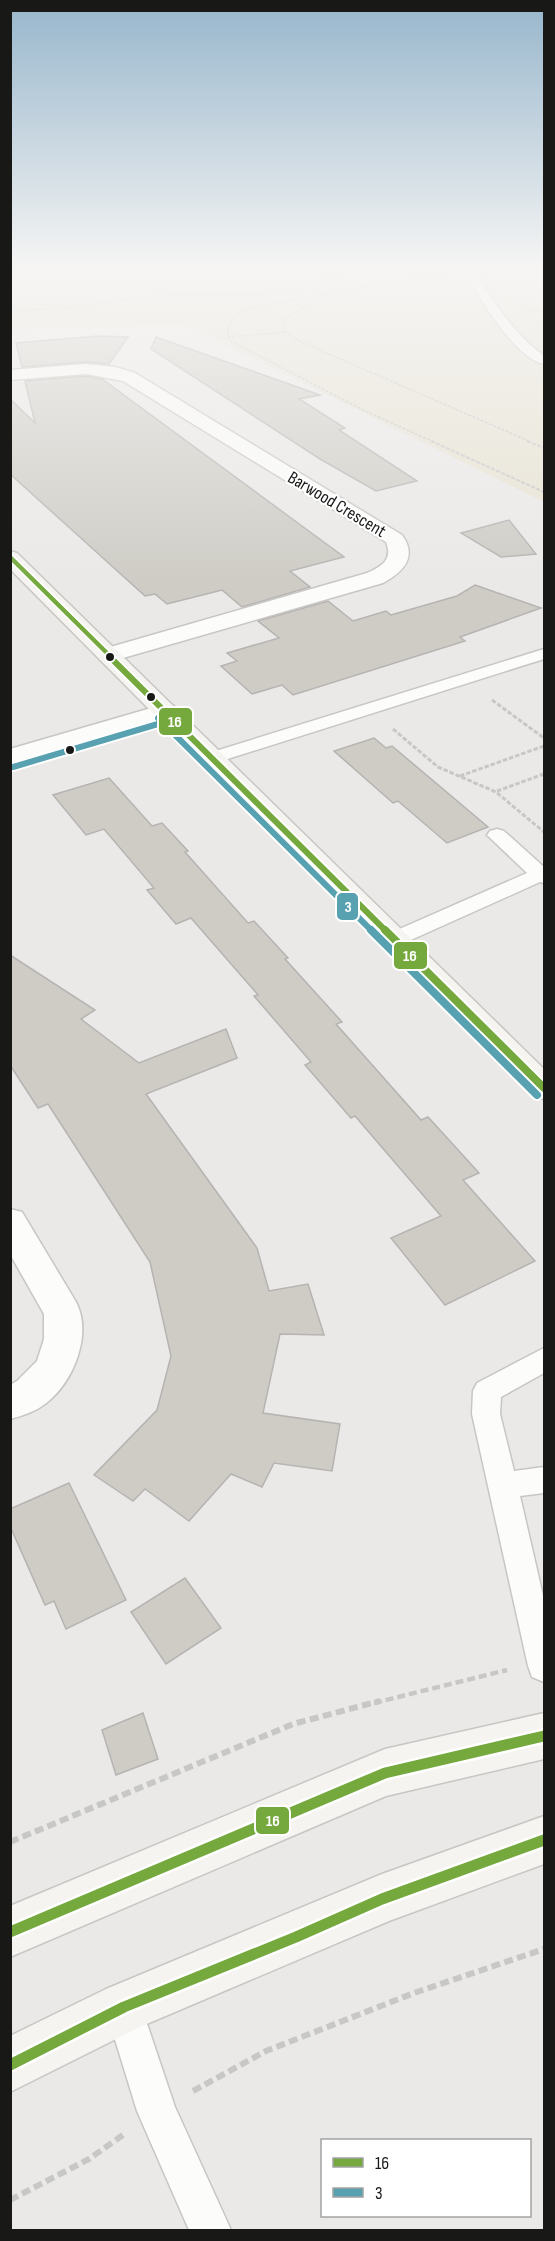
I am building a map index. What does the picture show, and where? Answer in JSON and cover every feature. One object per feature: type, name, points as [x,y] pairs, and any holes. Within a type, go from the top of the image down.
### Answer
[{"type":"street","name":"Barwood Crescent","points":[[10,375],[28,374]]},
{"type":"street","name":"Barwood Crescent","points":[[108,655],[375,578],[388,572],[399,561],[401,551],[395,539],[129,377],[118,374]]},
{"type":"street","points":[[10,557],[544,1088]]},
{"type":"street","points":[[10,757],[165,711]]},
{"type":"street","points":[[10,1222],[63,1313],[63,1339],[53,1370],[31,1393],[10,1403]]},
{"type":"street","points":[[10,1932],[385,1773],[544,1736]]},
{"type":"street","points":[[10,2065],[124,2007],[296,1937],[382,1899],[544,1840]]},
{"type":"lane","points":[[212,758],[544,654]]},
{"type":"lane","points":[[395,939],[543,876],[496,835]]},
{"type":"lane","points":[[544,1360],[487,1391],[486,1414],[544,1664]]},
{"type":"lane","points":[[502,1486],[544,1480]]},
{"type":"lane","points":[[124,2007],[157,2110],[210,2230]]},
{"type":"path","points":[[293,374],[365,411],[544,492]]},
{"type":"path","points":[[374,374],[544,448]]},
{"type":"path","points":[[464,679],[544,738]]},
{"type":"path","points":[[369,709],[438,767],[496,792],[544,832]]},
{"type":"path","points":[[459,776],[544,746]]},
{"type":"path","points":[[496,792],[544,774]]},
{"type":"path","points":[[10,1842],[293,1724],[463,1679],[544,1664]]},
{"type":"path","points":[[10,2200],[89,2159],[157,2110],[266,2051],[414,1993],[544,1949]]},
{"type":"shaded area","points":[[284,374],[544,374],[544,502]]},
{"type":"building","points":[[189,374],[259,374],[320,395],[299,399],[345,428],[339,430],[417,481],[376,491],[320,459]]},
{"type":"building","points":[[86,376],[102,379],[344,557],[290,571],[310,587],[242,607],[222,590],[167,604],[155,594],[145,596],[10,474],[10,399],[35,423],[25,381]]},
{"type":"building","points":[[509,520],[536,554],[501,557],[461,533]]},
{"type":"building","points":[[475,585],[541,608],[460,637],[465,641],[293,695],[282,685],[252,694],[221,666],[237,661],[227,653],[279,638],[258,621],[328,601],[353,621],[386,611],[391,615],[457,596]]},
{"type":"building","points":[[374,738],[386,748],[392,746],[488,827],[447,843],[398,801],[393,803],[334,751]]},
{"type":"building","points":[[109,778],[152,826],[162,823],[248,923],[254,921],[342,1022],[336,1024],[421,1120],[428,1117],[479,1173],[463,1180],[535,1261],[445,1305],[391,1238],[441,1216],[355,1116],[351,1118],[305,1065],[311,1062],[254,996],[258,995],[191,918],[176,924],[147,890],[154,888],[104,829],[86,835],[53,795]]},
{"type":"building","points":[[10,955],[95,1010],[81,1019],[139,1063],[226,1029],[237,1058],[146,1094],[257,1248],[269,1291],[308,1284],[324,1335],[280,1334],[263,1413],[340,1424],[332,1471],[274,1463],[262,1487],[231,1474],[189,1521],[145,1489],[133,1501],[94,1475],[157,1410],[171,1356],[150,1262],[48,1104],[38,1108],[10,1065]]},
{"type":"building","points":[[69,1483],[126,1600],[66,1629],[54,1601],[45,1605],[10,1526],[10,1509]]},
{"type":"building","points":[[185,1578],[221,1628],[166,1664],[131,1612]]},
{"type":"building","points":[[143,1713],[158,1759],[116,1775],[102,1730]]},
{"type":"transit line","name":"16","points":[[10,557],[544,1088]]},
{"type":"transit line","name":"3","points":[[158,718],[537,1095]]},
{"type":"transit line","name":"3","points":[[13,767],[168,721]]},
{"type":"transit line","name":"16","points":[[10,1932],[385,1773],[544,1736]]},
{"type":"transit line","name":"16","points":[[10,2065],[124,2007],[296,1937],[382,1899],[544,1840]]}]
